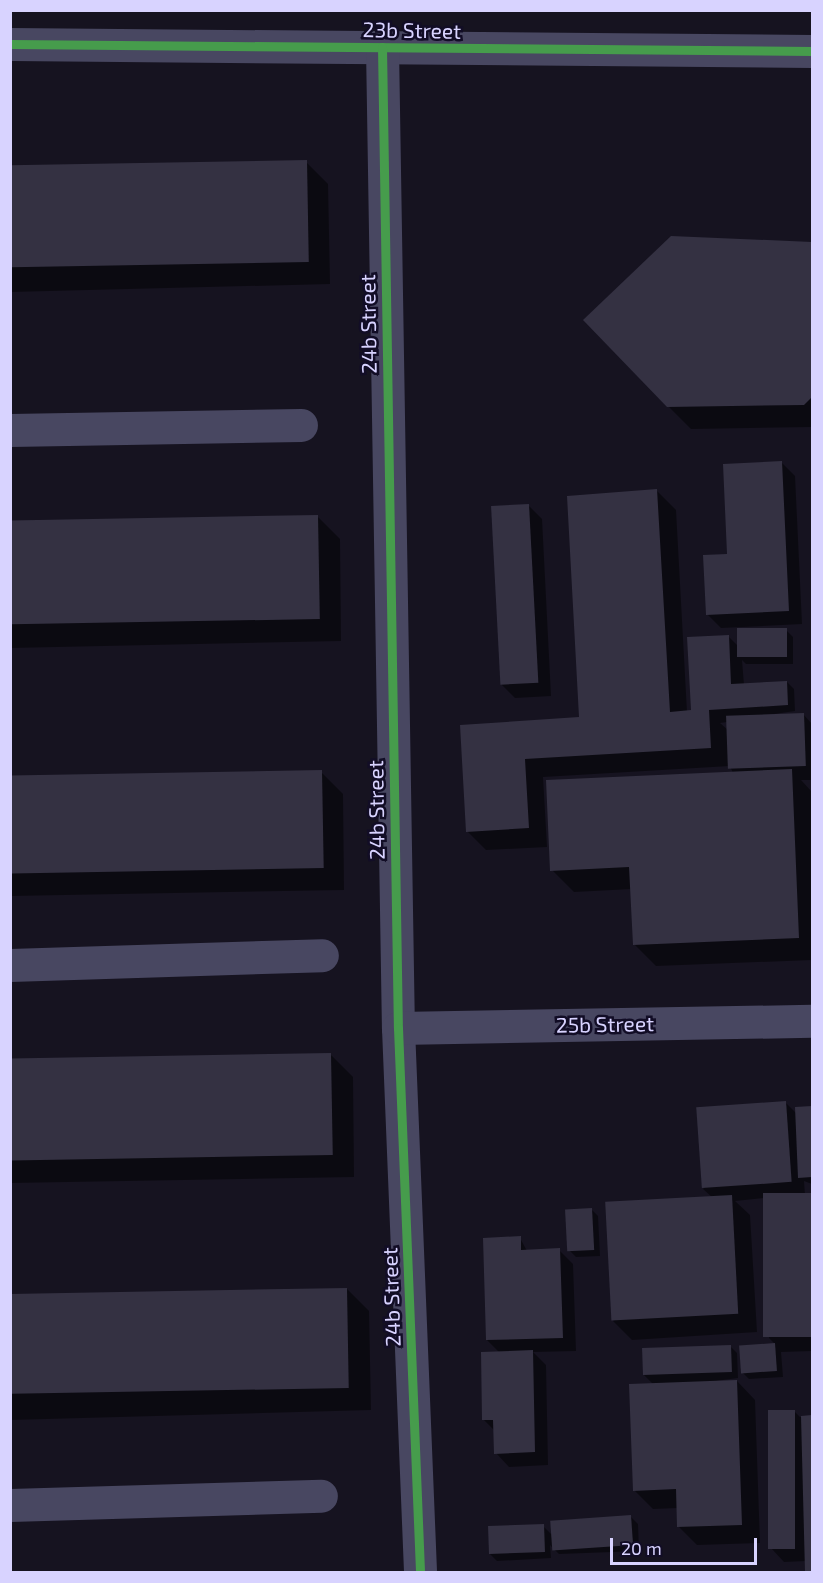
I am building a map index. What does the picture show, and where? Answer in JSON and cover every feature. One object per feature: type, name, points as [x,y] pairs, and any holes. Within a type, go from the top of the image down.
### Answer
[{"type":"street","name":"23b Street","points":[[10,44],[813,51]]},
{"type":"street","name":"24b Street","points":[[382,47],[398,1028],[420,1572]]},
{"type":"street","points":[[10,429],[300,425]]},
{"type":"street","points":[[10,965],[322,956]]},
{"type":"street","name":"25b Street","points":[[398,1028],[813,1021]]},
{"type":"street","points":[[10,1505],[321,1496]]},
{"type":"building","points":[[307,160],[309,262],[12,267],[10,165]]},
{"type":"building","points":[[671,236],[812,242],[812,397],[804,405],[667,407],[583,320]]},
{"type":"building","points":[[782,461],[789,611],[706,615],[703,555],[727,554],[723,464]]},
{"type":"building","points":[[657,489],[670,712],[691,710],[687,637],[729,635],[731,684],[787,681],[788,705],[709,710],[711,748],[525,759],[529,828],[466,832],[460,725],[579,717],[567,496]]},
{"type":"building","points":[[529,504],[538,683],[500,685],[491,506]]},
{"type":"building","points":[[318,515],[320,619],[12,624],[10,520]]},
{"type":"building","points":[[737,628],[787,628],[787,657],[737,657]]},
{"type":"building","points":[[804,713],[806,766],[728,769],[726,716]]},
{"type":"building","points":[[792,769],[799,938],[633,945],[629,867],[550,871],[546,780]]},
{"type":"building","points":[[322,770],[324,868],[12,873],[10,775]]},
{"type":"building","points":[[331,1053],[333,1155],[12,1161],[10,1059]]},
{"type":"building","points":[[786,1101],[792,1182],[702,1188],[696,1107]]},
{"type":"building","points":[[812,1106],[812,1177],[798,1178],[795,1107]]},
{"type":"building","points":[[763,1193],[812,1193],[812,1337],[763,1337]]},
{"type":"building","points":[[732,1195],[738,1314],[611,1320],[605,1202]]},
{"type":"building","points":[[592,1208],[594,1250],[567,1251],[565,1209]]},
{"type":"building","points":[[521,1236],[521,1250],[560,1248],[563,1338],[486,1340],[483,1238]]},
{"type":"building","points":[[347,1288],[349,1388],[12,1394],[10,1294]]},
{"type":"building","points":[[775,1343],[777,1371],[741,1373],[739,1346]]},
{"type":"building","points":[[731,1345],[732,1372],[643,1375],[642,1348]]},
{"type":"building","points":[[533,1350],[535,1452],[494,1454],[493,1420],[482,1420],[481,1352]]},
{"type":"building","points":[[737,1380],[742,1525],[677,1527],[676,1489],[633,1491],[629,1384]]},
{"type":"building","points":[[768,1410],[795,1410],[795,1549],[768,1549]]},
{"type":"building","points":[[812,1415],[812,1572],[805,1572],[801,1416]]},
{"type":"building","points":[[631,1515],[633,1545],[552,1551],[550,1521]]},
{"type":"building","points":[[544,1524],[545,1552],[489,1554],[488,1526]]},
{"type":"cycle path","points":[[10,44],[812,51]]},
{"type":"cycle path","points":[[382,47],[398,1028],[420,1572]]}]
